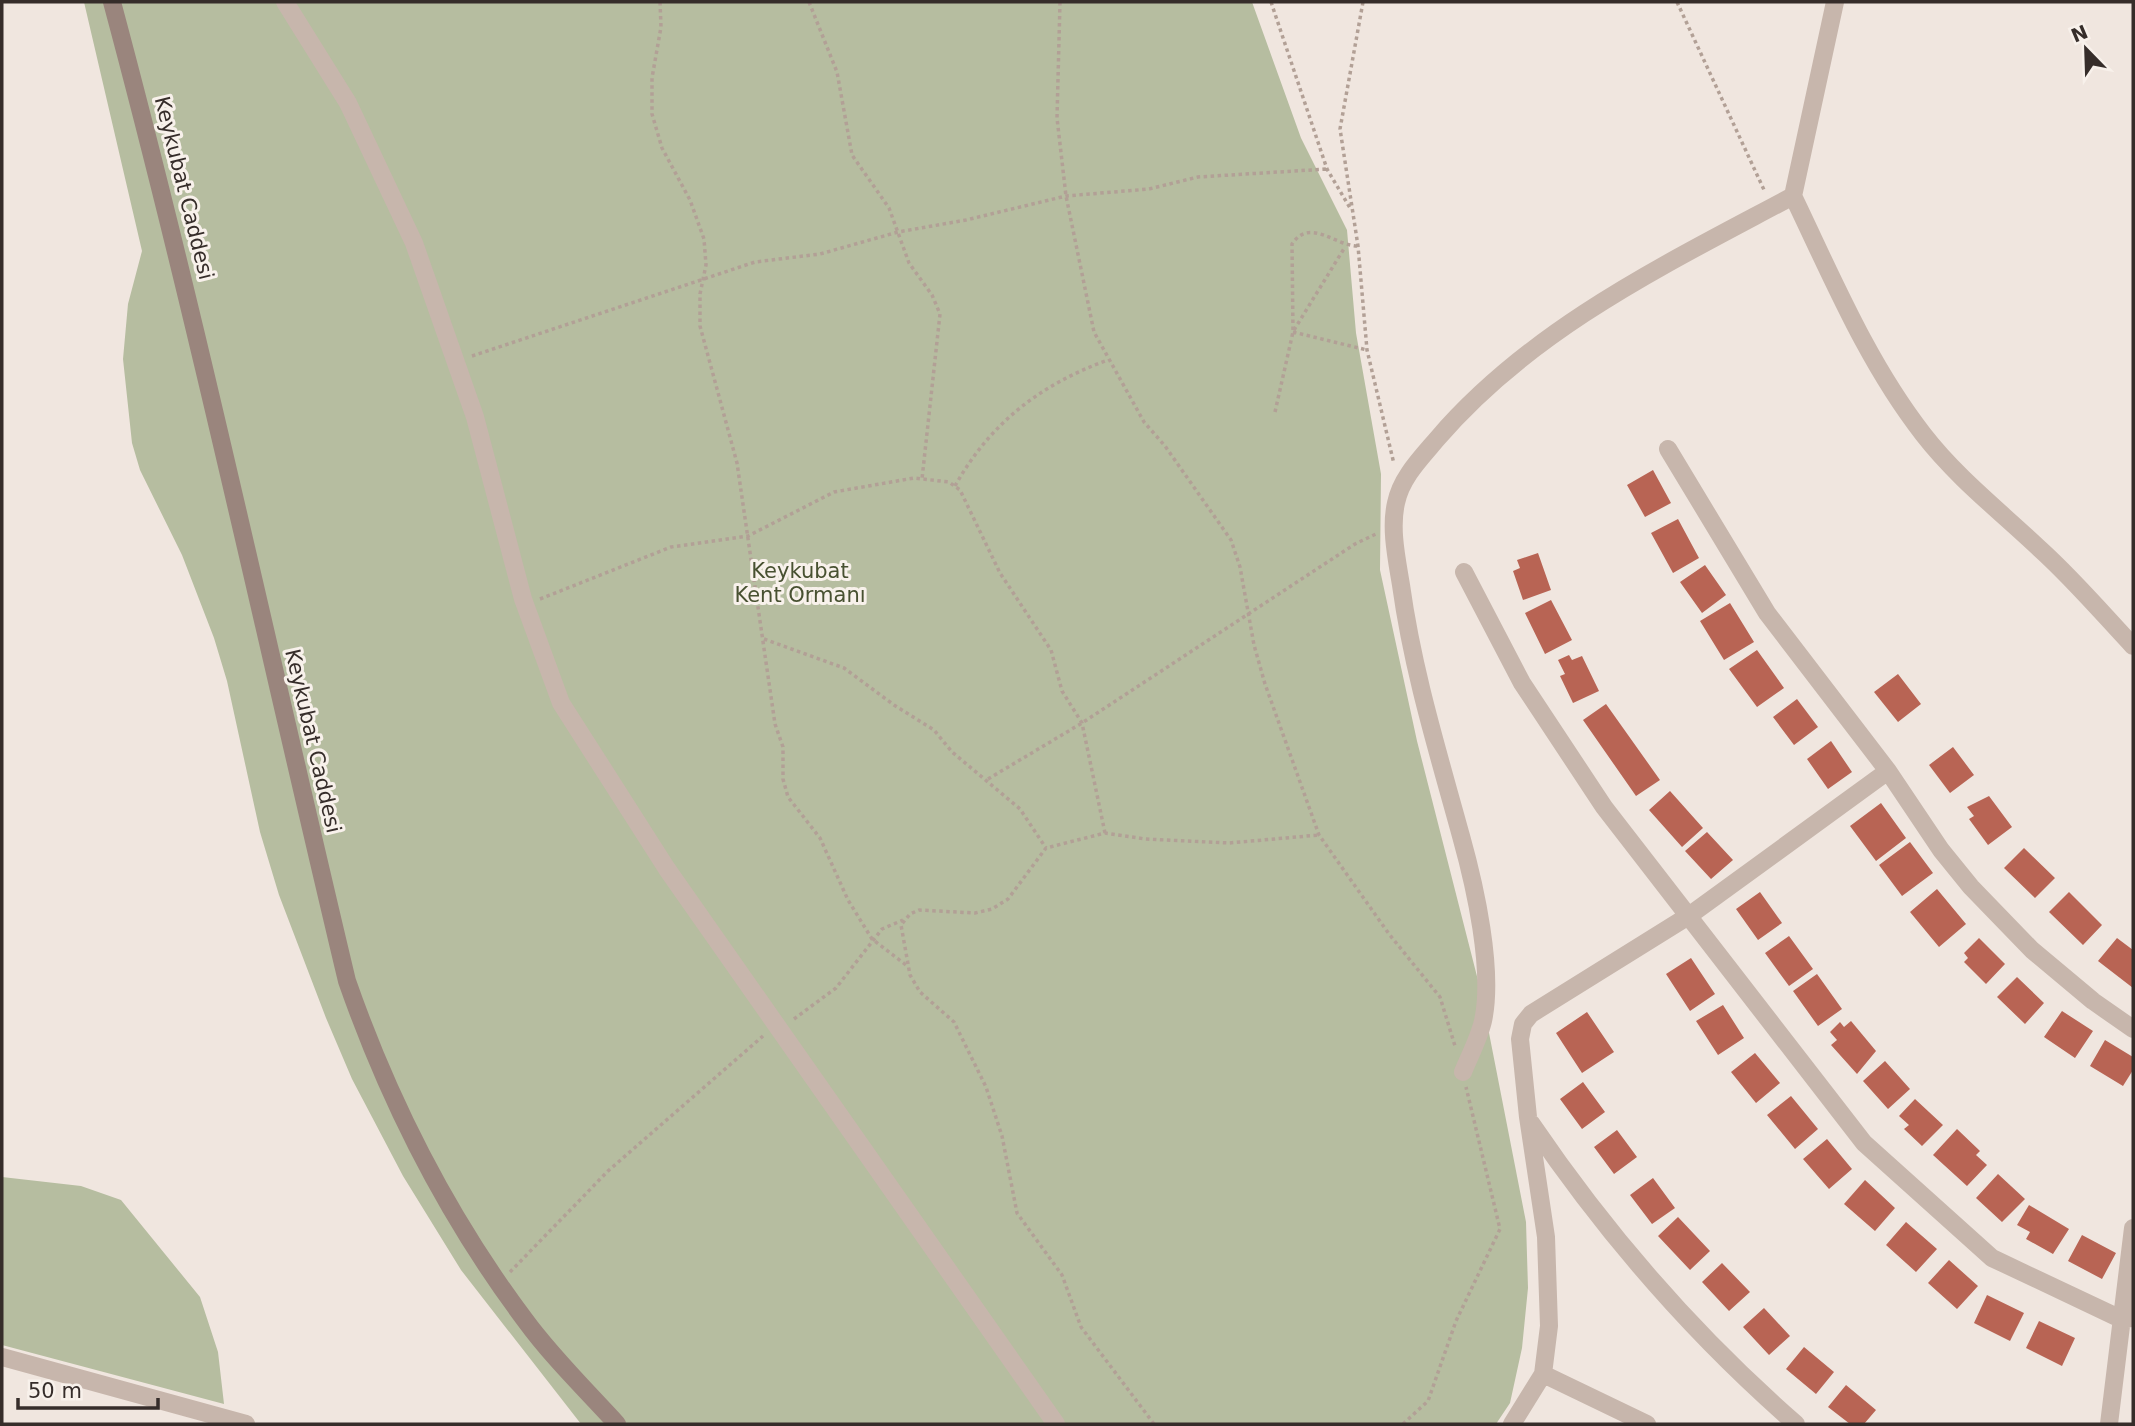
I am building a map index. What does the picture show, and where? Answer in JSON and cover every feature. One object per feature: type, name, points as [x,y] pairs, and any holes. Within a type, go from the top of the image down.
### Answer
[{"type":"street","name":"Keykubat Caddesi","points":[[112,2],[187,291],[347,981],[376,1059],[415,1146],[466,1237],[551,1352],[617,1424]]},
{"type":"street","points":[[285,2],[324,62],[375,155],[414,243],[457,360],[496,489],[525,605],[561,703],[667,869],[1056,1424]]},
{"type":"street","points":[[1835,2],[1793,196],[1864,342],[1889,386],[1925,437],[1974,489],[2085,594],[2133,646]]},
{"type":"street","points":[[1463,1072],[1480,1031],[1484,1012],[1482,939],[1469,867],[1431,735],[1412,654],[1394,526],[1400,490],[1415,465],[1444,431],[1482,393],[1539,344],[1609,297],[1793,196]]},
{"type":"street","points":[[1668,449],[1767,613],[1888,771],[1941,850],[2004,923],[2062,976],[2133,1029]]},
{"type":"street","points":[[1464,572],[1537,706],[1604,807],[1864,1143],[1992,1258],[2127,1318]]},
{"type":"street","points":[[1512,1424],[1543,1374],[1549,1326],[1549,1281],[1542,1197],[1528,1117],[1520,1039],[1527,1019],[1690,915],[1888,771]]},
{"type":"street","points":[[1528,1117],[1591,1207],[1661,1292],[1734,1367],[1796,1424]]},
{"type":"street","points":[[2109,1424],[2127,1318],[2133,1228]]},
{"type":"street","points":[[2,1357],[246,1424]]},
{"type":"street","points":[[1543,1374],[1647,1424]]},
{"type":"path","points":[[660,2],[661,27],[652,78],[652,114],[662,148],[684,188],[704,239],[700,326],[729,427],[764,639],[775,724],[783,747],[785,789],[792,804],[820,838],[848,900],[872,939],[906,966]]},
{"type":"path","points":[[809,2],[837,72],[852,155],[880,194],[909,263],[932,295],[940,314],[922,479]]},
{"type":"path","points":[[1060,2],[1057,118],[1066,196],[1090,319],[1108,360],[1144,422],[1222,524],[1236,553],[1254,645],[1273,710],[1319,835],[1389,934],[1440,997],[1463,1072],[1500,1229],[1456,1321],[1427,1401],[1403,1424]]},
{"type":"path","points":[[1271,2],[1327,169],[1353,212]]},
{"type":"path","points":[[1363,2],[1340,130],[1358,246],[1367,350],[1400,490]]},
{"type":"path","points":[[1677,2],[1772,207]]},
{"type":"path","points":[[457,360],[747,264],[820,254],[898,232],[966,220],[1066,196],[1149,190],[1198,177],[1327,169]]},
{"type":"path","points":[[1275,412],[1293,332],[1291,249],[1294,240],[1304,233],[1318,232],[1346,246],[1358,246]]},
{"type":"path","points":[[1293,332],[1346,246]]},
{"type":"path","points":[[1293,332],[1367,350]]},
{"type":"path","points":[[955,486],[988,436],[1018,407],[1059,381],[1108,360]]},
{"type":"path","points":[[525,605],[671,547],[748,536],[834,492],[895,480],[922,479],[955,486],[963,496],[1000,573],[1047,642],[1062,691],[1082,723],[1105,833]]},
{"type":"path","points":[[988,779],[1082,723],[1355,544],[1394,526]]},
{"type":"path","points":[[764,639],[844,668],[894,705],[934,730],[952,752],[988,779],[1020,809],[1046,848]]},
{"type":"path","points":[[499,1284],[608,1171],[778,1027],[836,989],[882,929],[919,910],[975,913],[992,909],[1008,899],[1046,848],[1105,833],[1166,841],[1229,844],[1319,835]]},
{"type":"path","points":[[905,919],[901,925],[906,966],[920,992],[954,1022],[975,1061],[996,1115],[1012,1198],[1021,1220],[1062,1275],[1080,1327],[1153,1424]]},
{"type":"green space","name":"Keykubat Kent Ormanı","points":[[84,2],[1252,2],[1301,138],[1347,230],[1356,333],[1381,474],[1380,570],[1417,741],[1481,992],[1526,1222],[1528,1288],[1522,1348],[1510,1403],[1496,1424],[581,1424],[461,1270],[403,1176],[352,1079],[279,895],[260,832],[227,681],[214,638],[182,555],[140,470],[132,443],[123,359],[128,304],[142,251]]},
{"type":"green space","points":[[2,1177],[81,1186],[121,1200],[200,1297],[218,1352],[224,1404],[2,1345]]},
{"type":"building","points":[[1653,470],[1671,503],[1645,517],[1627,485]]},
{"type":"building","points":[[1678,519],[1699,558],[1673,573],[1651,533]]},
{"type":"building","points":[[1538,553],[1551,590],[1523,600],[1513,571],[1520,568],[1517,560]]},
{"type":"building","points":[[1705,565],[1726,595],[1702,613],[1680,582]]},
{"type":"building","points":[[1551,600],[1572,640],[1545,654],[1525,613]]},
{"type":"building","points":[[1730,603],[1754,642],[1724,660],[1700,621]]},
{"type":"building","points":[[1757,650],[1784,688],[1757,707],[1729,669]]},
{"type":"building","points":[[1569,655],[1572,660],[1582,656],[1599,691],[1573,703],[1560,676],[1565,674],[1558,660]]},
{"type":"building","points":[[1898,674],[1921,704],[1898,722],[1874,692]]},
{"type":"building","points":[[1797,699],[1818,727],[1794,745],[1773,717]]},
{"type":"building","points":[[1606,704],[1660,780],[1636,796],[1583,720]]},
{"type":"building","points":[[1831,741],[1852,772],[1828,789],[1807,759]]},
{"type":"building","points":[[1953,747],[1974,775],[1950,793],[1929,765]]},
{"type":"building","points":[[1670,791],[1703,828],[1682,847],[1649,810]]},
{"type":"building","points":[[1989,796],[2012,827],[1988,845],[1969,819],[1974,816],[1967,807]]},
{"type":"building","points":[[1881,803],[1906,838],[1876,861],[1850,826]]},
{"type":"building","points":[[1707,832],[1733,860],[1711,879],[1685,851]]},
{"type":"building","points":[[1910,842],[1933,873],[1902,896],[1879,865]]},
{"type":"building","points":[[2024,848],[2055,878],[2035,898],[2004,868]]},
{"type":"building","points":[[1937,889],[1966,924],[1939,947],[1910,912]]},
{"type":"building","points":[[1760,892],[1782,923],[1758,940],[1736,909]]},
{"type":"building","points":[[2069,892],[2102,925],[2083,945],[2049,912]]},
{"type":"building","points":[[1789,936],[1813,969],[1789,986],[1765,953]]},
{"type":"building","points":[[1979,938],[2005,964],[1986,984],[1964,962],[1968,958],[1964,953]]},
{"type":"building","points":[[2117,938],[2133,950],[2133,988],[2098,961]]},
{"type":"building","points":[[1691,958],[1715,994],[1690,1011],[1666,974]]},
{"type":"building","points":[[1817,974],[1842,1009],[1818,1026],[1793,991]]},
{"type":"building","points":[[2017,977],[2044,1003],[2025,1024],[1997,997]]},
{"type":"building","points":[[1723,1005],[1744,1038],[1718,1055],[1696,1021]]},
{"type":"building","points":[[2062,1011],[2093,1031],[2075,1058],[2044,1037]]},
{"type":"building","points":[[1587,1012],[1614,1052],[1582,1073],[1556,1033]]},
{"type":"building","points":[[1851,1021],[1876,1051],[1857,1074],[1831,1045],[1837,1040],[1830,1032],[1840,1022],[1844,1027]]},
{"type":"building","points":[[2105,1040],[2133,1057],[2133,1070],[2123,1086],[2090,1066]]},
{"type":"building","points":[[1755,1053],[1780,1083],[1756,1103],[1731,1072]]},
{"type":"building","points":[[1885,1061],[1910,1089],[1888,1109],[1863,1081]]},
{"type":"building","points":[[1583,1082],[1605,1112],[1582,1129],[1560,1099]]},
{"type":"building","points":[[1791,1096],[1818,1129],[1795,1149],[1767,1115]]},
{"type":"building","points":[[1915,1099],[1943,1125],[1922,1146],[1904,1129],[1909,1125],[1899,1116]]},
{"type":"building","points":[[1957,1129],[1980,1151],[1976,1155],[1987,1165],[1967,1186],[1933,1155]]},
{"type":"building","points":[[1617,1130],[1637,1157],[1614,1174],[1594,1147]]},
{"type":"building","points":[[1827,1139],[1852,1169],[1829,1189],[1803,1159]]},
{"type":"building","points":[[1998,1174],[2025,1199],[2002,1222],[1976,1198]]},
{"type":"building","points":[[1653,1178],[1675,1208],[1652,1224],[1630,1195]]},
{"type":"building","points":[[1865,1180],[1895,1208],[1875,1231],[1844,1204]]},
{"type":"building","points":[[2029,1205],[2069,1229],[2053,1254],[2026,1239],[2030,1232],[2017,1225]]},
{"type":"building","points":[[1678,1217],[1710,1251],[1690,1270],[1658,1236]]},
{"type":"building","points":[[1906,1222],[1937,1249],[1916,1272],[1886,1245]]},
{"type":"building","points":[[2082,1235],[2116,1253],[2102,1279],[2068,1261]]},
{"type":"building","points":[[1949,1260],[1978,1286],[1957,1309],[1928,1283]]},
{"type":"building","points":[[1722,1263],[1750,1292],[1729,1311],[1702,1282]]},
{"type":"building","points":[[1987,1295],[2024,1313],[2010,1341],[1974,1323]]},
{"type":"building","points":[[1764,1308],[1790,1336],[1769,1355],[1743,1327]]},
{"type":"building","points":[[2039,1321],[2075,1338],[2062,1366],[2026,1348]]},
{"type":"building","points":[[1804,1347],[1834,1372],[1816,1394],[1786,1369]]},
{"type":"building","points":[[1846,1385],[1876,1410],[1864,1424],[1850,1424],[1828,1407]]}]
